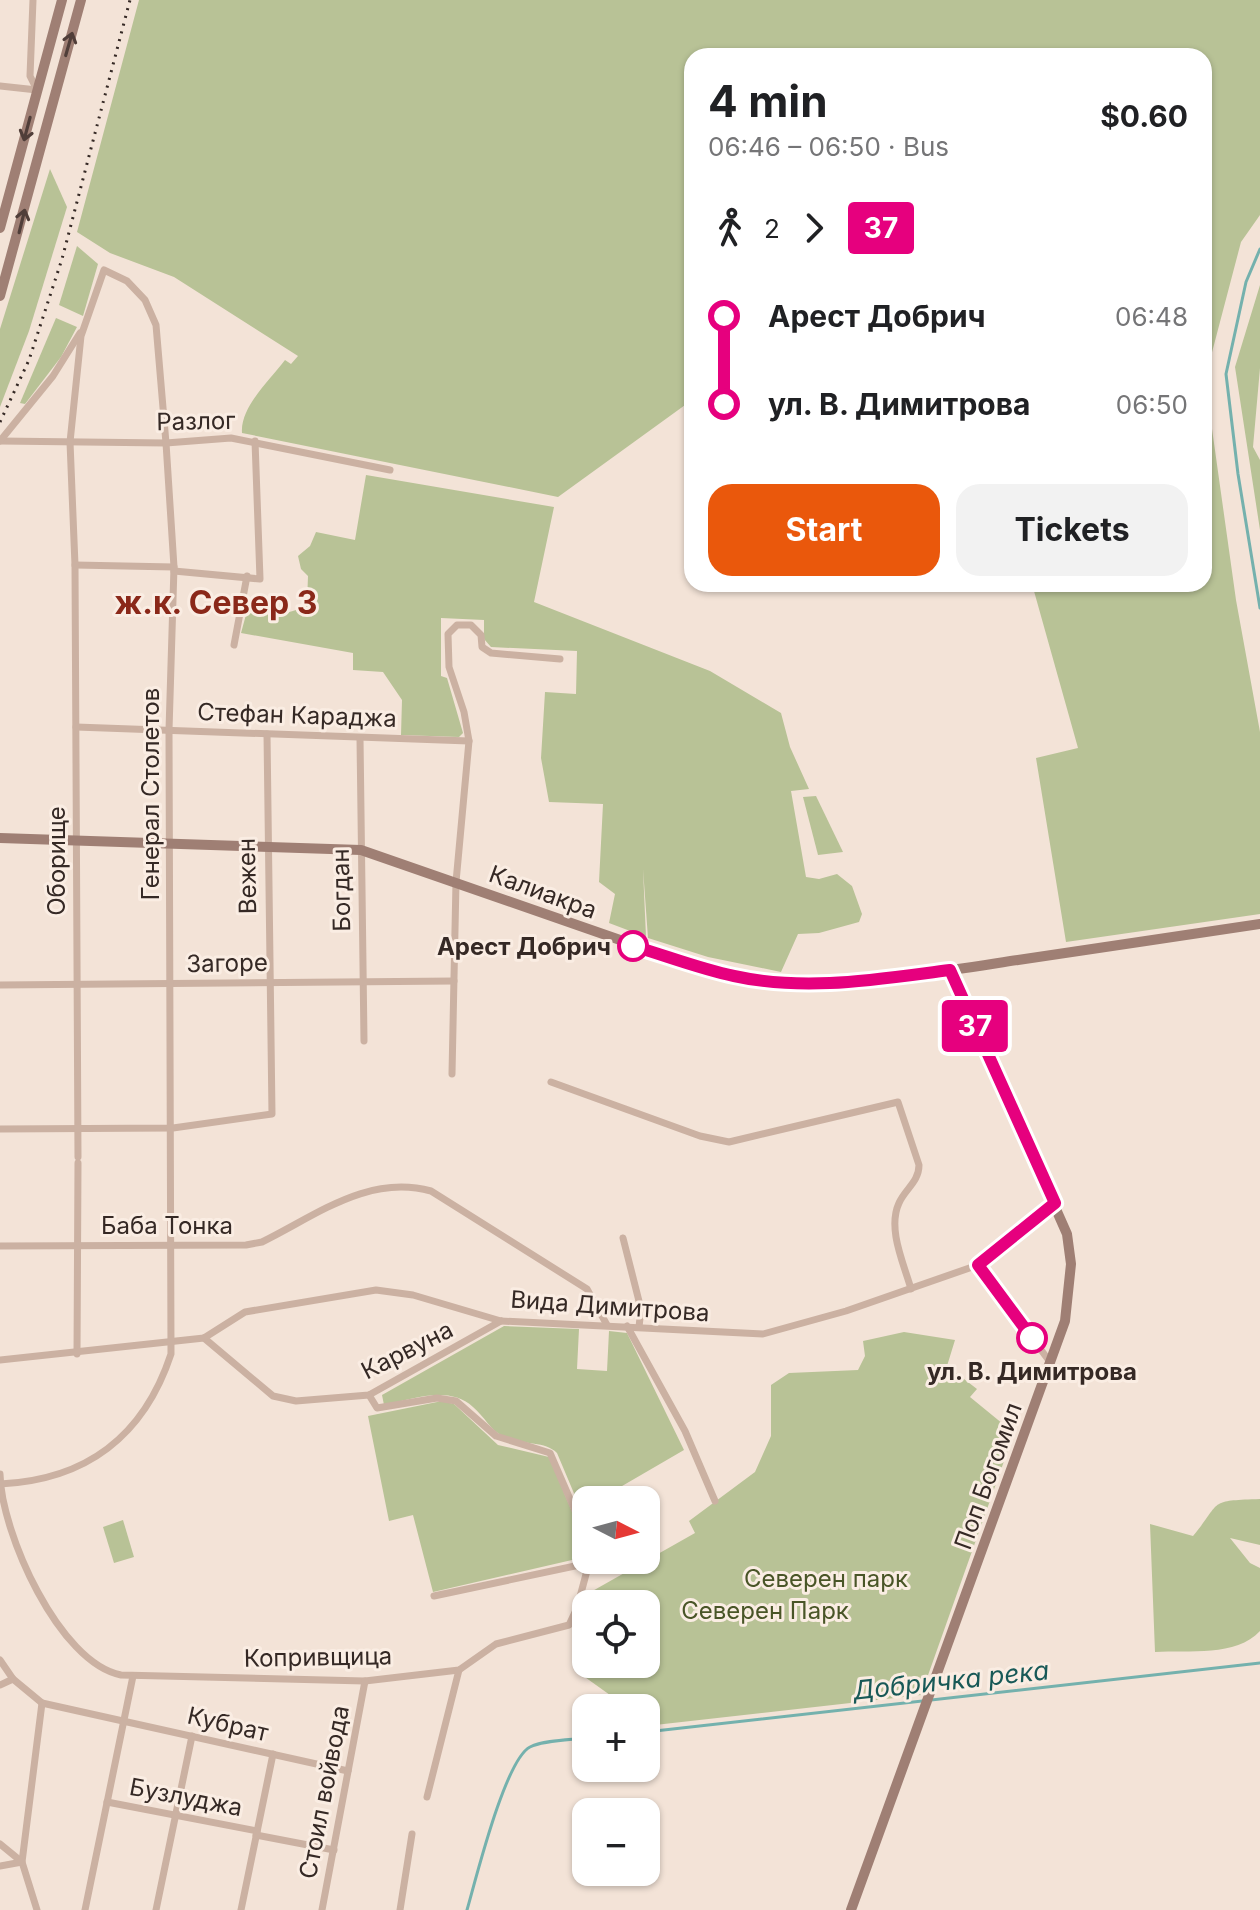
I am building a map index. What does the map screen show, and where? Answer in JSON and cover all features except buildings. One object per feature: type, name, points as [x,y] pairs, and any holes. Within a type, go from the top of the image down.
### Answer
[{"type":"street","points":[[33,0],[30,76],[37,90]]},
{"type":"street","points":[[0,228],[62,0]]},
{"type":"street","points":[[0,296],[81,0]]},
{"type":"street","points":[[0,86],[37,90]]},
{"type":"street","name":"Оборище","points":[[77,1354],[75,565],[70,442],[75,369],[86,320],[104,270]]},
{"type":"street","name":"Генерал Столетов","points":[[0,1484],[47,1480],[111,1449],[143,1414],[155,1395],[172,1342],[169,730],[174,569],[156,325],[145,300],[127,281],[104,270]]},
{"type":"street","name":"Разлог","points":[[0,441],[53,376],[86,320]]},
{"type":"street","name":"Разлог","points":[[0,441],[166,443],[231,438],[390,470]]},
{"type":"street","points":[[75,565],[174,569],[260,579],[255,441]]},
{"type":"street","points":[[234,645],[247,576]]},
{"type":"street","points":[[452,1074],[456,882],[469,741],[447,653],[451,628],[471,625],[477,628],[482,647],[491,653],[560,659]]},
{"type":"street","name":"Стефан Караджа","points":[[76,727],[469,741]]},
{"type":"street","name":"Вежен","points":[[173,1128],[272,1114],[266,846],[267,734]]},
{"type":"street","name":"Богдан","points":[[360,738],[364,1041]]},
{"type":"street","name":"Калиакра","points":[[0,838],[361,850],[623,942],[737,977],[815,984],[950,970],[1260,924]]},
{"type":"street","name":"Поп Богомил","points":[[851,1910],[1065,1321],[1071,1264],[1067,1234],[950,970]]},
{"type":"street","name":"Загоре","points":[[0,985],[454,981]]},
{"type":"street","points":[[551,1082],[700,1136],[729,1142],[898,1102],[919,1165],[919,1175],[901,1198],[895,1215],[911,1289]]},
{"type":"street","points":[[0,1129],[173,1128]]},
{"type":"street","name":"Баба Тонка","points":[[0,1246],[262,1242],[378,1186],[414,1186],[431,1191],[587,1289],[607,1325]]},
{"type":"street","name":"Вида Димитрова","points":[[0,1360],[204,1338],[245,1312],[376,1290],[413,1295],[501,1321],[763,1334],[978,1265],[1055,1203]]},
{"type":"street","points":[[623,1238],[641,1309],[639,1327]]},
{"type":"street","points":[[978,1265],[1050,1362]]},
{"type":"street","name":"Карвуна","points":[[204,1338],[277,1398],[296,1401],[369,1395],[501,1321]]},
{"type":"street","points":[[627,1326],[685,1431],[715,1501]]},
{"type":"street","points":[[369,1395],[377,1408],[437,1398],[456,1401],[496,1436],[550,1453],[572,1504]]},
{"type":"street","name":"Копривщица","points":[[0,1474],[11,1528],[48,1610],[94,1662],[108,1673],[365,1681],[459,1670],[496,1644],[569,1625],[586,1574]]},
{"type":"street","name":"Копривщица","points":[[434,1596],[572,1566]]},
{"type":"street","points":[[0,1660],[13,1679],[42,1703],[22,1862],[37,1910]]},
{"type":"street","points":[[427,1797],[459,1670]]},
{"type":"street","points":[[85,1910],[133,1676]]},
{"type":"street","points":[[0,1685],[13,1679]]},
{"type":"street","name":"Стоил войвода","points":[[322,1910],[365,1681]]},
{"type":"street","name":"Кубрат","points":[[42,1703],[348,1771]]},
{"type":"street","points":[[156,1910],[192,1736]]},
{"type":"street","points":[[241,1910],[273,1754]]},
{"type":"street","name":"Бузлуджа","points":[[107,1802],[334,1850]]},
{"type":"street","points":[[400,1910],[412,1834]]},
{"type":"street","points":[[0,1844],[22,1862]]},
{"type":"street","points":[[0,1866],[22,1862]]},
{"type":"green space","points":[[139,0],[1260,0],[1260,215],[1241,242],[1212,352],[1212,48],[684,48],[684,406],[558,497],[242,433],[246,413],[257,394],[285,360],[291,364],[298,356],[174,277],[110,253],[77,232]]},
{"type":"green space","points":[[50,169],[67,207],[29,331],[0,407],[0,329]]},
{"type":"green space","points":[[77,246],[98,264],[83,316],[59,305]]},
{"type":"green space","points":[[1260,285],[1260,368],[1253,447],[1260,460],[1260,530],[1235,367]]},
{"type":"green space","points":[[56,318],[77,327],[61,357],[25,404],[20,403]]},
{"type":"green space","points":[[1212,429],[1236,600],[1260,732],[1260,914],[1066,942],[1036,758],[1078,748],[1034,592],[1212,592]]},
{"type":"green space","points":[[366,475],[554,507],[534,602],[710,671],[781,713],[790,747],[809,789],[791,791],[806,877],[819,879],[837,874],[852,886],[862,914],[859,922],[819,933],[798,934],[781,972],[708,957],[648,938],[643,869],[646,937],[609,923],[615,894],[599,882],[603,804],[549,802],[541,758],[545,692],[576,694],[577,651],[491,647],[484,639],[484,620],[441,618],[441,676],[447,678],[463,733],[459,737],[401,735],[402,700],[383,672],[353,670],[353,653],[241,633],[247,611],[286,613],[307,603],[308,576],[301,569],[298,556],[310,546],[316,532],[355,540]]},
{"type":"green space","points":[[816,796],[843,852],[818,855],[803,797]]},
{"type":"green space","points":[[504,1326],[579,1329],[577,1369],[607,1371],[609,1331],[627,1333],[684,1450],[622,1486],[572,1486],[572,1489],[557,1453],[546,1446],[504,1437],[463,1400],[442,1395],[384,1405],[382,1395]]},
{"type":"green space","name":"Северен Парк","points":[[904,1332],[955,1340],[947,1366],[977,1389],[970,1397],[1014,1433],[921,1695],[660,1724],[660,1694],[609,1694],[586,1678],[660,1678],[660,1590],[594,1590],[623,1574],[660,1574],[660,1553],[695,1533],[689,1521],[755,1472],[771,1436],[771,1385],[789,1373],[858,1370],[865,1356],[863,1341]]},
{"type":"green space","points":[[442,1401],[454,1404],[498,1445],[549,1457],[572,1512],[572,1560],[433,1592],[413,1515],[389,1521],[368,1416]]},
{"type":"green space","points":[[1260,1499],[1260,1545],[1230,1538],[1250,1563],[1260,1568],[1260,1631],[1250,1639],[1225,1649],[1155,1652],[1150,1524],[1193,1536],[1213,1509],[1223,1502]]},
{"type":"green space","points":[[123,1520],[134,1557],[114,1563],[103,1527]]},
{"type":"waterway","name":"Добричка река","points":[[1260,249],[1246,282],[1226,374],[1238,474],[1260,608]]},
{"type":"waterway","name":"Добричка река","points":[[660,1730],[1260,1663]]},
{"type":"waterway","name":"Добричка река","points":[[467,1910],[492,1822],[520,1756],[536,1745],[572,1740]]},
{"type":"railway","points":[[0,422],[29,360],[62,259],[130,0]]},
{"type":"bus line","name":"37","points":[[633,946],[737,977],[779,982],[857,982],[950,970],[1055,1203],[978,1265],[1032,1338]]},
{"type":"place","name":"Арест Добрич","points":[[633,946]]},
{"type":"place","name":"ул. В. Димитрова","points":[[1032,1338]]},
{"type":"district","name":"ж.к. Север 3","points":[[216,602]]},
{"type":"park label","name":"Северен парк","points":[[826,1578]]}]
